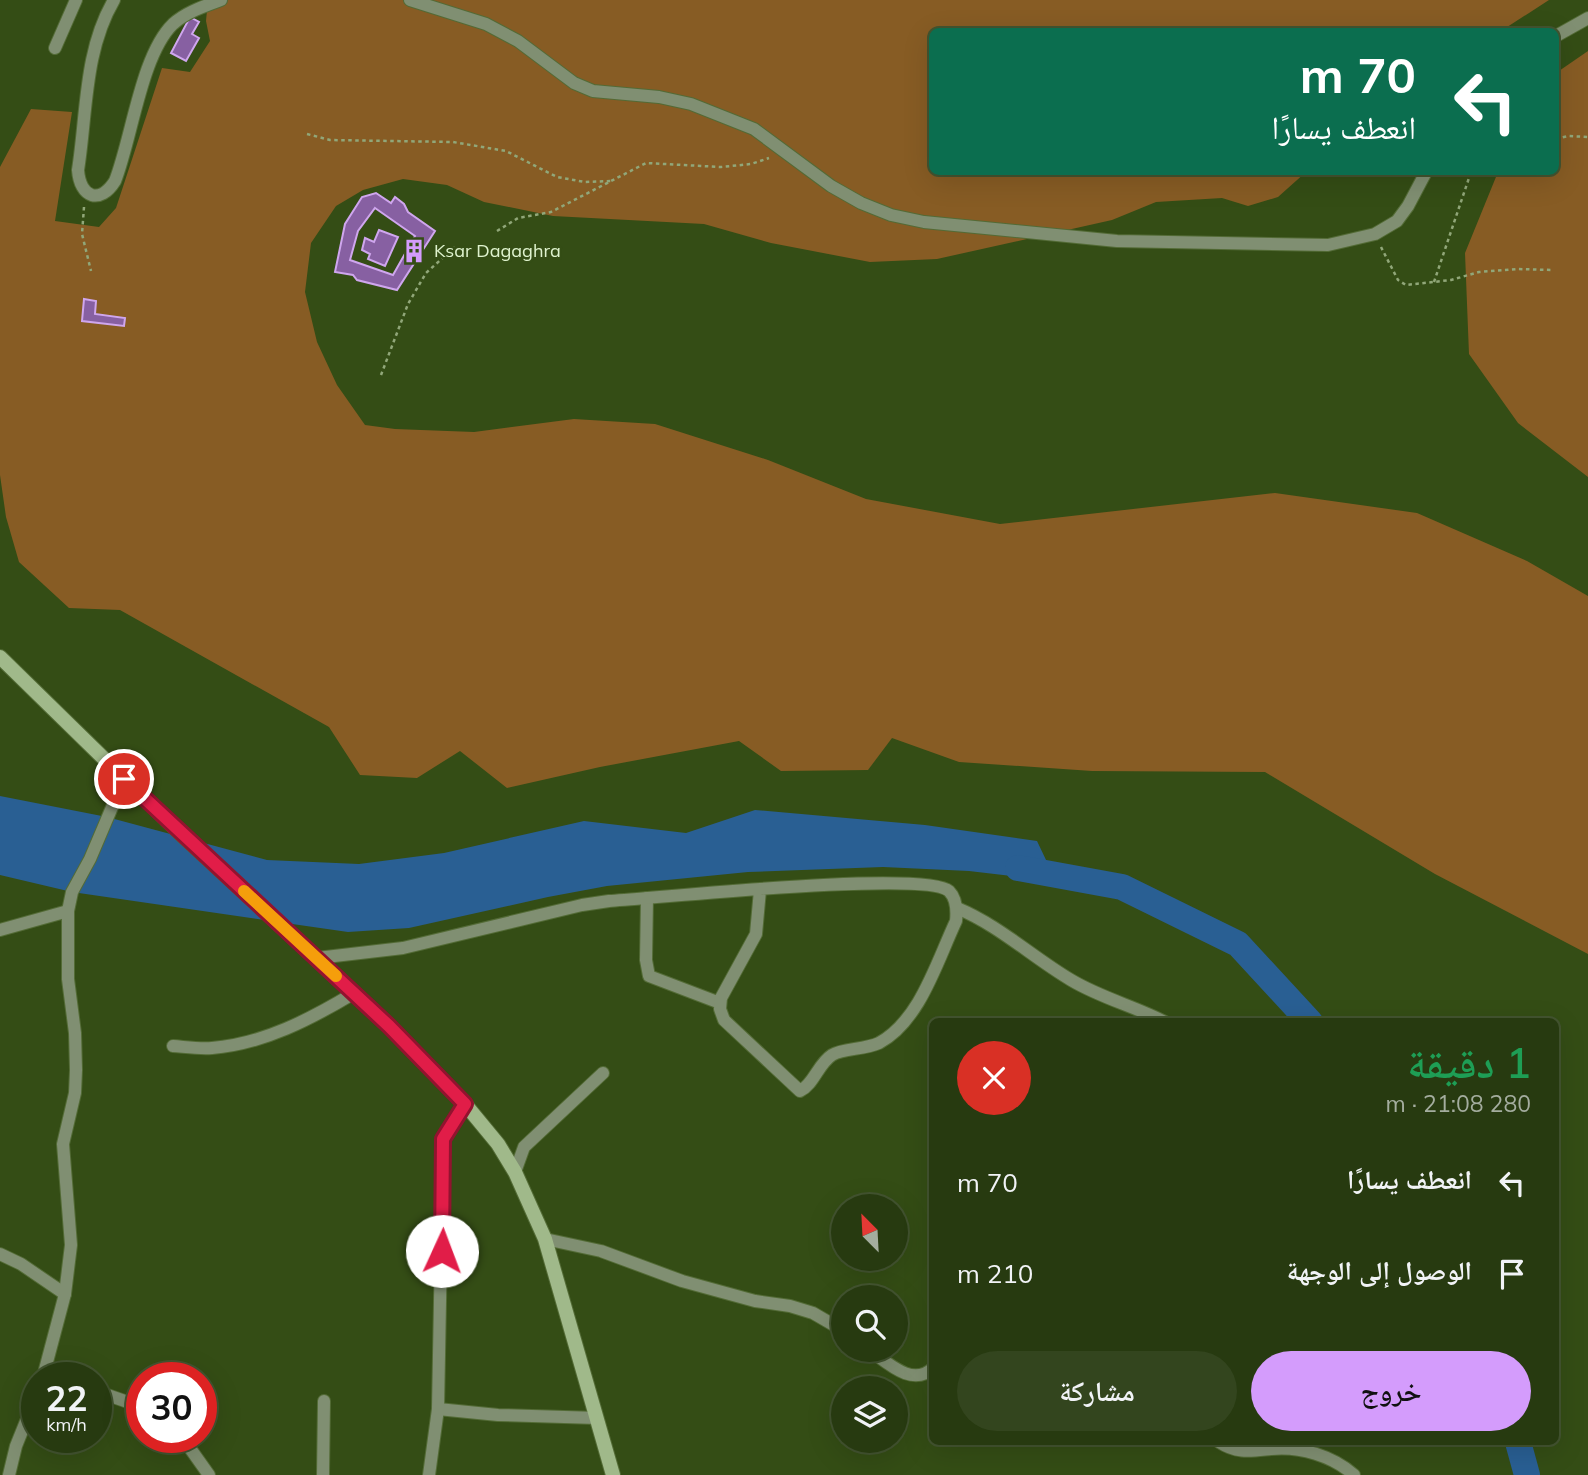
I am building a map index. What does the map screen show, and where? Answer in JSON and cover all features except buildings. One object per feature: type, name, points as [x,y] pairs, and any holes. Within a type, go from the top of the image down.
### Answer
[{"type":"street","points":[[55,48],[76,0]]},
{"type":"street","points":[[114,0],[100,24],[93,46],[78,170],[79,181],[88,194],[103,194],[115,181],[150,65],[160,43],[174,24],[196,9],[222,0]]},
{"type":"street","points":[[410,0],[486,24],[518,41],[574,83],[593,92],[659,97],[691,104],[754,129],[831,186],[861,203],[891,215],[924,222],[1117,241],[1328,245],[1376,234],[1396,221],[1409,206],[1424,175]]},
{"type":"street","points":[[1559,34],[1588,18]]},
{"type":"street","points":[[0,657],[180,833],[354,993],[465,1104],[498,1144],[515,1172],[545,1239],[613,1475]]},
{"type":"street","points":[[47,1362],[65,1294],[71,1245],[63,1144],[75,1093],[76,1070],[75,1033],[68,979],[68,911],[72,892],[90,859],[124,779]]},
{"type":"street","points":[[317,958],[403,948],[582,905],[647,898],[855,883],[914,883],[937,886],[950,892],[957,908],[956,921],[920,996],[900,1027],[879,1043],[856,1051],[833,1054],[800,1091],[724,1020],[720,1003],[743,954],[756,934],[760,890]]},
{"type":"street","points":[[647,898],[646,960],[649,976],[720,1003]]},
{"type":"street","points":[[957,908],[986,920],[1068,978],[1100,996],[1137,1008],[1157,1018]]},
{"type":"street","points":[[0,930],[68,911]]},
{"type":"street","points":[[173,1046],[209,1049],[236,1045],[280,1031],[319,1014],[354,993]]},
{"type":"street","points":[[515,1172],[524,1147],[603,1073]]},
{"type":"street","points":[[429,1475],[438,1409],[443,1139],[465,1104]]},
{"type":"street","points":[[545,1239],[601,1251],[682,1280],[755,1301],[802,1310],[831,1323]]},
{"type":"street","points":[[0,1254],[21,1264],[65,1294]]},
{"type":"street","points":[[888,1362],[909,1376],[919,1377],[929,1371]]},
{"type":"street","points":[[323,1475],[324,1401]]},
{"type":"street","points":[[438,1409],[498,1415],[597,1418]]},
{"type":"street","points":[[9,1475],[21,1434]]},
{"type":"street","points":[[1224,1445],[1233,1451],[1273,1449],[1324,1456],[1354,1475]]},
{"type":"street","points":[[193,1453],[209,1475]]},
{"type":"path","points":[[307,134],[330,140],[453,142],[506,151],[557,177],[585,182],[612,181]]},
{"type":"path","points":[[1559,138],[1588,136]]},
{"type":"path","points":[[496,231],[518,218],[551,212],[646,163],[732,166],[751,164],[785,153]]},
{"type":"path","points":[[1434,282],[1470,175]]},
{"type":"path","points":[[88,194],[83,212],[82,234],[91,271]]},
{"type":"path","points":[[1376,234],[1398,280],[1406,285],[1479,272],[1553,270]]},
{"type":"path","points":[[381,375],[414,294],[426,273],[456,246]]},
{"type":"shaded area","points":[[208,0],[1549,0],[1506,28],[929,28],[929,175],[1303,175],[1278,197],[1248,206],[1222,198],[1156,202],[1112,220],[937,259],[870,262],[771,243],[704,224],[553,216],[484,202],[447,185],[403,179],[363,190],[336,206],[311,243],[305,292],[317,342],[337,385],[365,425],[474,432],[574,419],[655,424],[768,460],[866,499],[1000,524],[1275,493],[1417,513],[1527,561],[1588,596],[1588,954],[1435,874],[1265,772],[1092,771],[959,762],[892,738],[868,770],[781,771],[739,741],[600,767],[507,788],[460,751],[417,778],[360,775],[329,727],[120,610],[69,608],[19,562],[6,517],[0,475],[0,167],[31,109],[72,112],[55,221],[99,227],[116,208],[162,68],[190,72],[210,41],[206,21]]},
{"type":"shaded area","points":[[1588,51],[1588,477],[1518,423],[1469,354],[1465,253],[1497,175],[1559,175],[1559,71]]},
{"type":"water","points":[[0,796],[107,817],[267,860],[359,864],[444,853],[584,821],[686,833],[755,810],[925,825],[1037,841],[1056,881],[969,871],[883,867],[748,872],[607,886],[409,928],[348,932],[72,892],[0,875]]},
{"type":"waterway","points":[[1018,868],[1122,887],[1238,944],[1306,1018]]},
{"type":"waterway","points":[[1519,1445],[1527,1475]]},
{"type":"slow traffic","points":[[244,891],[336,976]]},
{"type":"place","name":"Ksar Dagaghra","points":[[414,251]]},
{"type":"route","points":[[124,779],[389,1026],[465,1104],[443,1139],[442,1251]]}]
